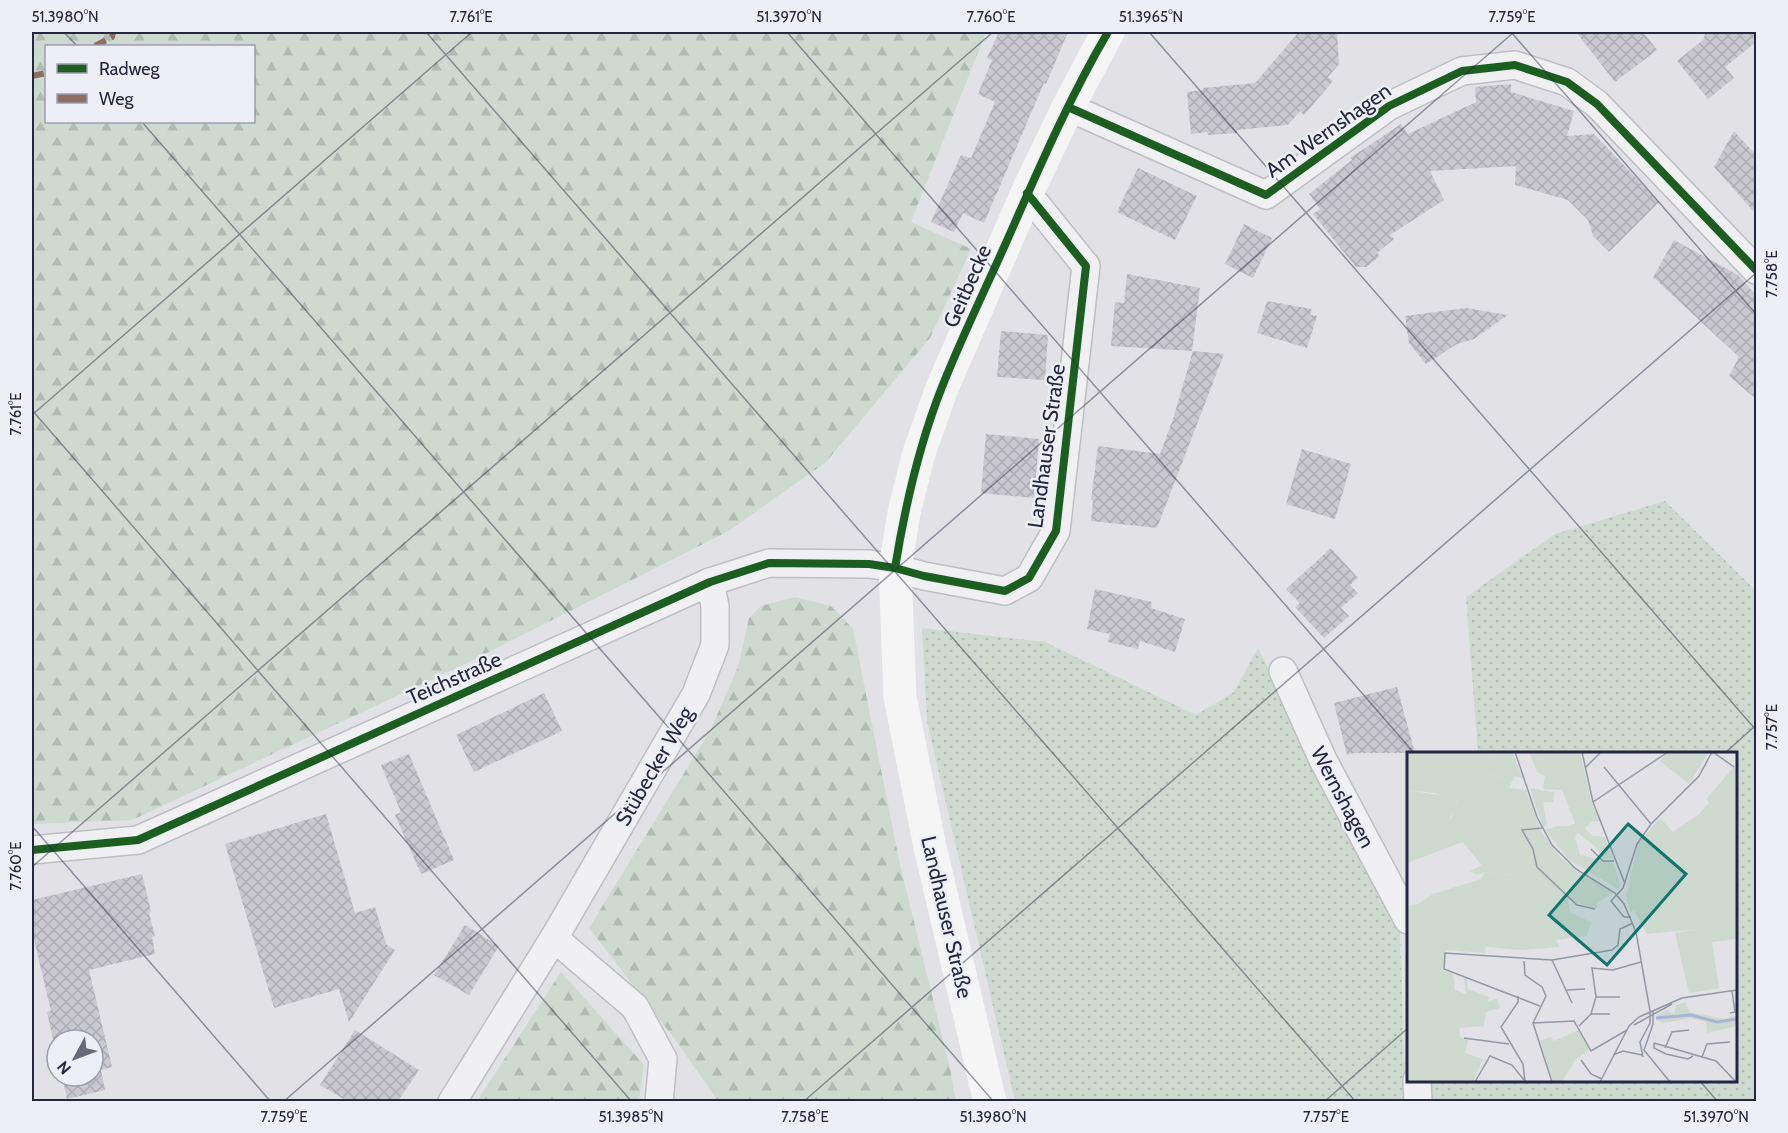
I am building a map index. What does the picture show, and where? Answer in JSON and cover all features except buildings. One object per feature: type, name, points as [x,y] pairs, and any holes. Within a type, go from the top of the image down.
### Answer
[{"type":"street","name":"Geitbecke","points":[[895,568],[904,513],[919,453],[942,388],[1027,194],[1068,107],[1108,32]]},
{"type":"street","name":"Am Wernshagen","points":[[1068,107],[1266,195],[1389,106],[1462,71],[1515,65],[1567,82],[1597,104],[1756,270]]},
{"type":"street","name":"Landhauser Straße","points":[[990,1101],[930,847],[900,697],[895,568],[924,576],[1005,591],[1029,578],[1056,531],[1086,266],[1027,194]]},
{"type":"street","name":"Teichstraße","points":[[32,850],[138,840],[710,582],[769,563],[869,564],[895,568]]},
{"type":"street","name":"Stübecker Weg","points":[[452,1101],[554,938],[696,694],[715,645],[715,606],[710,582]]},
{"type":"street","name":"Wernshagen","points":[[1282,671],[1323,760],[1407,918]]},
{"type":"street","points":[[554,938],[634,1006],[663,1059],[658,1101]]},
{"type":"street","points":[[1417,1082],[1418,1101]]},
{"type":"green space","points":[[32,32],[986,32],[911,222],[971,249],[930,338],[825,463],[727,532],[463,665],[132,820],[32,824]]},
{"type":"green space","points":[[1665,501],[1756,591],[1756,1101],[1015,1101],[927,721],[922,628],[1045,642],[1196,715],[1234,692],[1258,648],[1400,930],[1404,1063],[1407,1063],[1407,1082],[1737,1082],[1737,752],[1478,752],[1466,597],[1555,534]]},
{"type":"green space","points":[[795,597],[831,606],[853,629],[900,865],[956,1101],[718,1101],[677,1042],[589,928],[711,729],[738,667],[749,618],[761,606]]},
{"type":"green space","points":[[561,972],[644,1065],[639,1101],[477,1101]]},
{"type":"marked path","points":[[97,45],[112,37],[113,32]]},
{"type":"marked path","points":[[32,76],[45,73]]},
{"type":"cycle path","points":[[895,568],[914,476],[926,431],[942,387],[1054,137],[1108,32]]},
{"type":"cycle path","points":[[1068,107],[1266,195],[1389,106],[1462,71],[1515,65],[1567,82],[1597,104],[1756,270]]},
{"type":"cycle path","points":[[32,850],[138,840],[710,582],[769,563],[869,564],[1005,591],[1029,578],[1056,531],[1086,266],[1027,193]]}]
